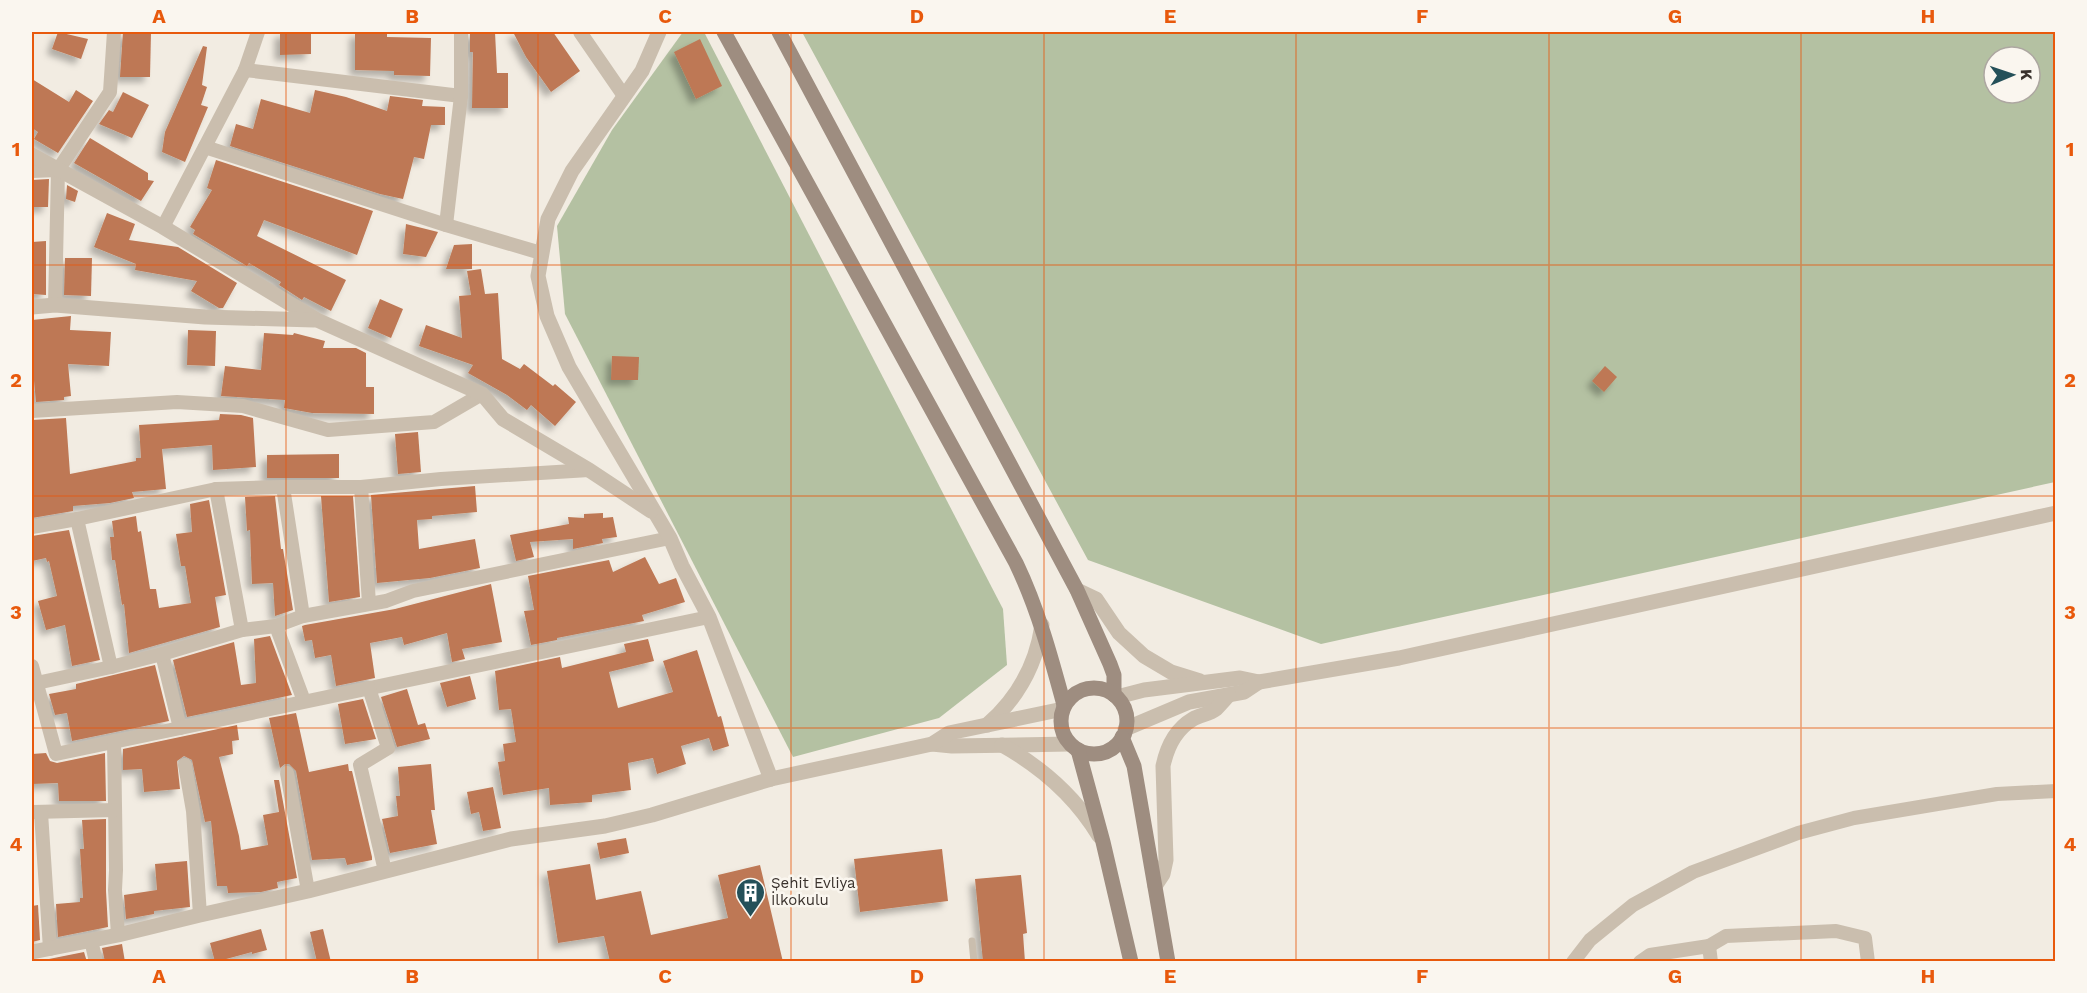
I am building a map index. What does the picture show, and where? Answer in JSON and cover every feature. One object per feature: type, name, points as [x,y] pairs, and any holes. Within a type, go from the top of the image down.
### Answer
[{"type":"main road","points":[[723,32],[1016,563],[1030,593],[1042,625],[1064,707],[1061,728],[1074,747],[1103,843],[1131,962]]},
{"type":"main road","points":[[779,32],[1077,590],[1114,675],[1115,696]]},
{"type":"main road","points":[[1064,707],[1078,692],[1087,688],[1106,690],[1115,696],[1125,712],[1124,733],[1134,766],[1168,962]]},
{"type":"main road","points":[[1074,747],[1088,753],[1107,751],[1124,733]]},
{"type":"street","points":[[55,305],[58,170],[110,92],[114,32]]},
{"type":"street","points":[[163,227],[245,70],[258,32]]},
{"type":"street","points":[[446,225],[461,96],[462,32]]},
{"type":"street","points":[[580,32],[624,96]]},
{"type":"street","points":[[659,32],[642,71],[572,171],[548,219],[538,276],[547,316],[565,357],[670,538],[682,567],[709,617],[771,778]]},
{"type":"street","points":[[245,70],[461,96]]},
{"type":"street","points":[[205,147],[446,225],[542,253]]},
{"type":"street","points":[[32,155],[163,227],[317,320],[482,394],[503,419],[589,470],[654,513]]},
{"type":"street","points":[[32,171],[58,170]]},
{"type":"street","points":[[32,307],[55,305],[183,316],[317,320]]},
{"type":"street","points":[[32,411],[177,402],[232,405],[243,406],[328,430],[434,422],[482,394]]},
{"type":"street","points":[[32,527],[216,489],[361,487],[441,479],[589,470]]},
{"type":"street","points":[[283,487],[303,616]]},
{"type":"street","points":[[361,487],[369,603]]},
{"type":"street","points":[[216,489],[242,630]]},
{"type":"street","points":[[1115,696],[1144,690],[1240,678],[1259,682],[1399,658],[2055,513]]},
{"type":"street","points":[[77,519],[111,667]]},
{"type":"street","points":[[34,683],[111,667],[242,630],[276,626],[303,616],[386,601],[413,591],[670,538]]},
{"type":"street","points":[[1077,590],[1096,599],[1119,633],[1143,656],[1171,672],[1206,683]]},
{"type":"street","points":[[32,666],[34,683],[56,754],[709,617]]},
{"type":"street","points":[[986,726],[1005,708],[1021,687],[1036,656],[1042,625]]},
{"type":"street","points":[[276,626],[304,701]]},
{"type":"street","points":[[162,654],[180,728]]},
{"type":"street","points":[[1124,733],[1189,702],[1244,692],[1259,682]]},
{"type":"street","points":[[369,688],[388,748],[360,765],[385,871]]},
{"type":"street","points":[[1155,886],[1163,874],[1166,860],[1163,766],[1165,756],[1180,729],[1195,717],[1214,711],[1229,695]]},
{"type":"street","points":[[932,744],[949,733],[1064,707]]},
{"type":"street","points":[[114,741],[115,890],[118,935]]},
{"type":"street","points":[[32,952],[118,935],[308,891],[512,839],[614,824],[652,815],[771,778],[932,744],[1074,747]]},
{"type":"street","points":[[1002,745],[1032,762],[1058,784],[1090,821],[1103,843]]},
{"type":"street","points":[[185,765],[193,811],[200,915]]},
{"type":"street","points":[[287,773],[308,891]]},
{"type":"street","points":[[1573,962],[1590,940],[1633,905],[1693,872],[1798,833],[1854,818],[1986,795],[2055,791]]},
{"type":"street","points":[[50,949],[36,813],[115,810]]},
{"type":"street","points":[[1640,962],[1650,955],[1710,946],[1726,936],[1836,931],[1866,938],[1868,962]]},
{"type":"street","points":[[91,940],[96,962]]},
{"type":"street","points":[[1710,946],[1711,962]]},
{"type":"lane","points":[[972,941],[974,962]]},
{"type":"green space","points":[[683,32],[704,32],[1003,609],[1007,665],[939,718],[793,757],[565,314],[557,226],[612,130]]},
{"type":"green space","points":[[802,32],[2055,32],[2055,482],[1321,644],[1088,560]]},
{"type":"building","points":[[58,32],[88,39],[81,59],[52,49]]},
{"type":"building","points":[[123,32],[151,32],[150,77],[120,77]]},
{"type":"building","points":[[280,32],[311,32],[311,54],[280,55]]},
{"type":"building","points":[[355,32],[387,32],[387,37],[431,38],[430,76],[394,75],[394,71],[355,70]]},
{"type":"building","points":[[470,32],[495,32],[497,73],[508,73],[508,108],[472,108],[473,52],[470,52]]},
{"type":"building","points":[[513,32],[553,32],[580,71],[551,92],[526,57]]},
{"type":"building","points":[[700,39],[722,86],[696,99],[674,52]]},
{"type":"building","points":[[203,46],[207,47],[202,85],[207,87],[201,105],[208,107],[185,162],[162,152],[165,132]]},
{"type":"building","points":[[32,79],[69,102],[76,90],[93,101],[58,153],[34,139],[38,132],[32,128]]},
{"type":"building","points":[[315,90],[346,97],[387,111],[390,96],[423,100],[422,106],[445,107],[445,125],[431,125],[424,159],[414,157],[403,199],[380,194],[230,146],[236,124],[253,129],[261,99],[310,113]]},
{"type":"building","points":[[123,92],[149,105],[132,138],[99,124],[109,110],[113,112]]},
{"type":"building","points":[[90,138],[148,173],[148,180],[154,181],[141,201],[74,163]]},
{"type":"building","points":[[216,160],[373,211],[357,255],[264,220],[257,236],[346,280],[331,311],[304,297],[302,300],[279,285],[281,282],[249,263],[247,266],[193,234],[195,230],[190,227],[212,190],[207,188]]},
{"type":"building","points":[[49,179],[48,207],[32,207],[32,180]]},
{"type":"building","points":[[67,185],[78,191],[75,202],[66,199]]},
{"type":"building","points":[[107,213],[135,224],[129,240],[178,247],[237,283],[223,308],[219,308],[191,291],[197,281],[135,270],[136,264],[94,247]]},
{"type":"building","points":[[406,224],[438,232],[426,257],[403,254]]},
{"type":"building","points":[[46,241],[46,295],[32,294],[32,242]]},
{"type":"building","points":[[472,244],[472,269],[446,269],[454,245]]},
{"type":"building","points":[[65,258],[92,258],[91,296],[64,295]]},
{"type":"building","points":[[481,269],[485,294],[498,293],[502,359],[520,369],[524,364],[553,386],[555,384],[576,402],[555,426],[531,405],[527,410],[507,395],[468,373],[473,365],[419,346],[426,325],[462,338],[459,296],[471,295],[467,271]]},
{"type":"building","points":[[380,299],[403,309],[391,338],[368,328]]},
{"type":"building","points":[[71,316],[70,330],[111,332],[109,366],[68,364],[71,396],[64,397],[64,400],[36,402],[32,359],[32,320]]},
{"type":"building","points":[[188,330],[216,331],[215,366],[187,365]]},
{"type":"building","points":[[264,333],[293,335],[294,333],[325,341],[323,348],[356,348],[366,353],[366,387],[374,387],[374,414],[312,413],[284,408],[285,400],[221,396],[225,366],[261,370]]},
{"type":"building","points":[[612,356],[639,357],[638,380],[611,380]]},
{"type":"building","points":[[1605,366],[1617,377],[1604,392],[1592,381]]},
{"type":"building","points":[[220,414],[253,418],[256,467],[213,470],[212,445],[162,449],[166,489],[132,492],[134,498],[110,503],[73,506],[73,511],[32,518],[32,420],[66,418],[70,474],[136,461],[136,458],[141,458],[139,425],[219,420]]},
{"type":"building","points":[[418,432],[421,472],[398,474],[395,434]]},
{"type":"building","points":[[339,454],[339,478],[267,478],[267,455]]},
{"type":"building","points":[[475,486],[477,512],[432,516],[432,519],[417,520],[419,549],[475,539],[480,568],[430,578],[377,583],[371,495]]},
{"type":"building","points":[[275,496],[281,549],[283,549],[293,610],[275,616],[273,583],[252,584],[250,530],[247,531],[245,497]]},
{"type":"building","points":[[321,496],[353,496],[360,597],[329,602]]},
{"type":"building","points":[[209,500],[226,595],[215,597],[220,627],[129,653],[124,604],[122,605],[115,560],[112,560],[110,537],[114,537],[112,521],[136,516],[138,532],[141,531],[150,589],[156,589],[159,608],[191,603],[185,566],[181,566],[176,534],[192,532],[190,504]]},
{"type":"building","points":[[603,513],[603,518],[613,517],[617,537],[602,539],[603,543],[573,549],[573,539],[530,542],[534,557],[516,561],[510,535],[569,524],[568,517],[584,518],[584,514]]},
{"type":"building","points":[[69,530],[100,660],[72,666],[65,625],[46,630],[38,601],[57,596],[49,561],[47,562],[46,558],[32,561],[32,536]]},
{"type":"building","points":[[645,557],[659,584],[676,578],[685,602],[642,615],[644,621],[531,645],[524,611],[534,610],[528,576],[609,560],[613,572]]},
{"type":"building","points":[[491,584],[502,642],[462,649],[465,659],[452,662],[447,633],[404,645],[402,637],[370,643],[375,678],[336,686],[331,655],[315,658],[312,640],[305,641],[302,626],[305,625],[395,609]]},
{"type":"building","points":[[270,636],[292,695],[187,717],[173,660],[234,642],[241,685],[256,683],[254,639]]},
{"type":"building","points":[[648,639],[654,661],[609,672],[618,708],[673,692],[663,661],[697,650],[718,717],[721,716],[729,746],[713,751],[709,738],[681,746],[686,764],[657,774],[653,758],[628,763],[631,790],[592,795],[592,802],[550,805],[549,788],[503,795],[498,762],[505,761],[503,744],[516,742],[511,709],[499,710],[495,671],[560,657],[562,668],[626,652],[624,644]]},
{"type":"building","points":[[155,665],[169,721],[72,741],[67,713],[55,715],[49,694],[76,689],[76,684]]},
{"type":"building","points":[[470,676],[476,699],[447,707],[440,683]]},
{"type":"building","points":[[407,689],[418,725],[425,723],[430,739],[397,747],[381,697]]},
{"type":"building","points":[[363,699],[376,739],[345,744],[338,704]]},
{"type":"building","points":[[296,713],[309,772],[348,764],[349,771],[352,771],[372,860],[347,865],[345,858],[312,860],[296,771],[289,764],[280,768],[269,718]]},
{"type":"building","points":[[237,725],[239,740],[232,741],[233,754],[219,757],[241,850],[268,845],[263,815],[279,812],[274,780],[279,780],[297,878],[277,882],[278,888],[261,892],[228,893],[227,886],[217,886],[211,821],[205,822],[192,760],[184,756],[177,761],[180,789],[144,792],[142,769],[123,770],[123,749]]},
{"type":"building","points":[[46,753],[50,761],[57,763],[105,753],[106,801],[59,801],[58,783],[32,784],[32,754]]},
{"type":"building","points":[[431,764],[435,810],[431,810],[437,844],[390,853],[382,819],[398,816],[396,796],[400,796],[398,767]]},
{"type":"building","points":[[493,787],[501,828],[483,831],[479,812],[471,814],[467,792]]},
{"type":"building","points":[[106,819],[108,927],[58,937],[56,904],[80,902],[80,898],[83,898],[80,849],[84,849],[82,820]]},
{"type":"building","points":[[626,838],[629,853],[600,859],[597,843]]},
{"type":"building","points":[[942,849],[948,901],[860,912],[854,859]]},
{"type":"building","points":[[187,861],[190,907],[154,911],[154,914],[126,919],[124,895],[157,890],[155,864]]},
{"type":"building","points":[[590,864],[596,900],[641,891],[651,935],[728,918],[718,875],[760,865],[783,962],[610,962],[604,936],[558,943],[547,871]]},
{"type":"building","points":[[1021,875],[1027,933],[1023,934],[1025,962],[983,962],[975,879]]},
{"type":"building","points":[[38,905],[40,940],[32,942],[32,906]]},
{"type":"building","points":[[261,929],[267,950],[215,962],[210,943]]},
{"type":"building","points":[[323,929],[331,962],[317,962],[310,932]]},
{"type":"building","points":[[122,944],[125,962],[105,962],[102,948]]},
{"type":"building","points":[[84,952],[87,962],[34,962]]},
{"type":"place","name":"Şehit Evliya İlkokulu","points":[[750,918]]}]
